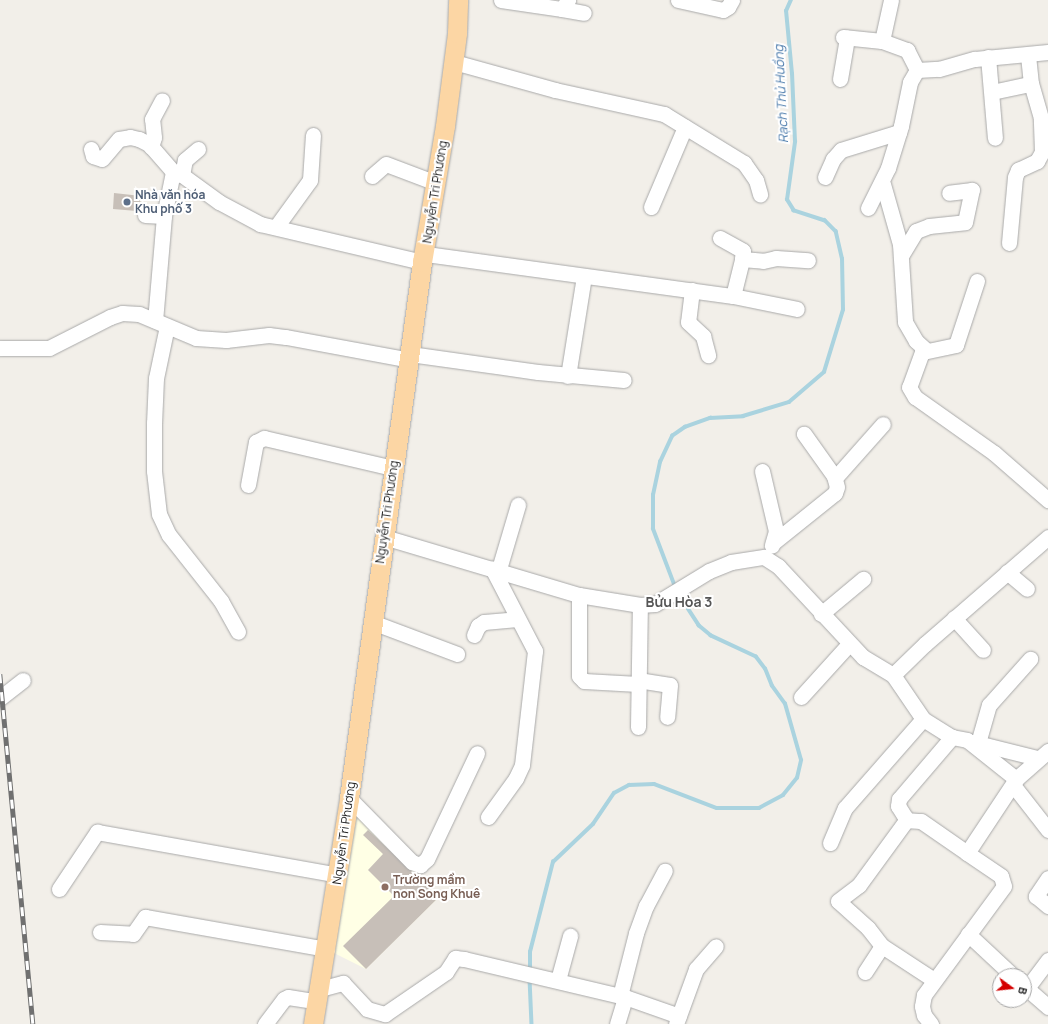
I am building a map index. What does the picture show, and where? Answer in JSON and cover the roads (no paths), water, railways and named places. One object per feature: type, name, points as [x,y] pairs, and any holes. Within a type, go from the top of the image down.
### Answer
[{"type":"main road","name":"Nguyễn Tri Phương","points":[[313,1024],[327,949],[338,875],[393,468],[454,62],[458,0]]},
{"type":"street","points":[[501,0],[565,4],[584,13]]},
{"type":"street","points":[[678,0],[723,10],[728,7],[732,0]]},
{"type":"street","points":[[882,40],[891,0]]},
{"type":"street","points":[[840,79],[845,37],[882,40],[907,50],[917,70]]},
{"type":"street","points":[[917,70],[939,68],[988,57],[1028,55],[1048,52]]},
{"type":"street","points":[[1009,243],[1015,176],[1018,170],[1037,161],[1042,152],[1041,118],[1031,84],[1028,55]]},
{"type":"street","points":[[988,57],[992,92],[994,138]]},
{"type":"street","points":[[454,62],[555,90],[664,114],[744,163],[756,180],[760,194]]},
{"type":"street","points":[[868,208],[883,184],[899,132],[910,82],[917,70]]},
{"type":"street","points":[[992,92],[1031,84]]},
{"type":"street","points":[[151,147],[154,137],[152,119],[162,100]]},
{"type":"street","points":[[651,207],[685,127]]},
{"type":"street","points":[[825,177],[833,159],[841,150],[899,132]]},
{"type":"street","points":[[276,227],[310,180],[313,134]]},
{"type":"street","points":[[91,149],[93,156],[102,159],[119,139],[130,136],[151,147],[177,174],[219,202],[250,220],[276,227],[424,258],[692,290],[733,296],[797,309]]},
{"type":"street","points":[[198,149],[185,160],[177,174],[164,216],[161,324],[154,423],[154,471],[159,514],[169,535],[221,601],[238,632]]},
{"type":"street","points":[[372,176],[386,164],[436,183]]},
{"type":"street","points":[[883,184],[898,234],[901,256],[905,322],[916,341],[926,350]]},
{"type":"street","points":[[901,256],[916,231],[929,226],[965,222],[972,190],[949,193]]},
{"type":"street","points":[[146,215],[164,216]]},
{"type":"street","points":[[720,238],[743,251],[733,296]]},
{"type":"street","points":[[742,259],[763,261],[776,258],[808,260]]},
{"type":"street","points":[[568,376],[584,276]]},
{"type":"street","points":[[976,281],[956,345],[922,352],[909,386],[915,397],[994,453],[1048,500]]},
{"type":"street","points":[[692,290],[688,322],[703,336],[708,355]]},
{"type":"street","points":[[0,348],[50,348],[122,313],[139,314],[196,338],[226,340],[269,335],[410,357],[568,376],[624,380]]},
{"type":"street","points":[[835,478],[883,424]]},
{"type":"street","points":[[764,558],[774,542],[834,493],[837,487],[835,478],[804,434]]},
{"type":"street","points":[[248,485],[256,442],[264,438],[393,468]]},
{"type":"street","points":[[762,471],[776,531],[774,542]]},
{"type":"street","points":[[488,817],[516,778],[522,765],[535,651],[518,619],[495,569],[518,505]]},
{"type":"street","points":[[892,675],[954,618],[1048,536]]},
{"type":"street","points":[[384,537],[579,595],[640,605],[655,604],[686,585],[731,562],[764,558],[778,566],[821,614],[863,657],[892,675],[923,719],[952,737],[1043,755]]},
{"type":"street","points":[[1007,572],[1026,589]]},
{"type":"street","points":[[821,614],[863,579]]},
{"type":"street","points":[[579,595],[579,676],[589,681],[638,682],[670,685],[667,717]]},
{"type":"street","points":[[638,727],[640,605]]},
{"type":"street","points":[[954,618],[983,650]]},
{"type":"street","points":[[474,635],[478,626],[484,622],[518,619]]},
{"type":"street","points":[[372,622],[457,654]]},
{"type":"street","points":[[801,697],[850,644]]},
{"type":"street","points":[[973,742],[989,704],[1030,659]]},
{"type":"street","points":[[0,698],[23,680]]},
{"type":"street","points":[[830,843],[846,808],[923,719]]},
{"type":"street","points":[[906,820],[898,806],[899,799],[952,737]]},
{"type":"street","points":[[973,742],[1015,782],[1048,830]]},
{"type":"street","points":[[349,798],[412,862],[420,864],[427,859],[477,753]]},
{"type":"street","points":[[967,853],[1015,782],[1043,755]]},
{"type":"street","points":[[906,820],[921,821],[1001,876],[1004,880],[1004,886],[924,995],[922,1006],[924,1015],[931,1024]]},
{"type":"street","points":[[906,820],[863,880],[838,901],[868,928],[882,946],[934,980]]},
{"type":"street","points":[[59,889],[97,832],[338,875]]},
{"type":"street","points":[[617,1024],[636,933],[646,906],[665,871]]},
{"type":"street","points":[[1048,878],[1036,894],[1038,900],[1048,906]]},
{"type":"street","points":[[100,932],[133,934],[144,917],[327,949]]},
{"type":"street","points":[[968,934],[1004,968]]},
{"type":"street","points":[[558,980],[570,936]]},
{"type":"street","points":[[265,1024],[284,999],[288,997],[319,995],[343,983],[367,1009],[387,1019],[446,972],[455,958],[509,968],[623,996],[677,1020],[696,969],[716,946]]},
{"type":"street","points":[[865,972],[882,946]]},
{"type":"street","points":[[1032,979],[1048,960]]},
{"type":"street","points":[[1032,993],[1048,1007]]},
{"type":"waterway","name":"Rạch Thủ Huồng","points":[[675,587],[653,529],[653,495],[660,462],[672,436],[685,427],[710,418],[743,416],[789,402],[824,372],[843,310],[842,259],[836,232],[825,221],[794,211],[787,200],[795,142],[792,74],[786,11],[791,0]]},
{"type":"waterway","name":"Rạch Thủ Huồng","points":[[530,971],[530,952],[553,862],[593,824],[614,793],[629,785],[654,784],[717,808],[759,808],[783,795],[797,778],[801,760],[785,704],[772,686],[765,669],[756,657],[711,636],[699,626],[678,594]]},
{"type":"waterway","name":"Rạch Thủ Huồng","points":[[530,979],[532,1024]]},
{"type":"railway","points":[[0,674],[33,1024]]},
{"type":"place","name":"Nhà văn hóa Khu phố 3","points":[[127,202]]},
{"type":"place","name":"Trường mầm non Song Khuê","points":[[385,887]]},
{"type":"district","name":"Bửu Hòa 3","points":[[679,602]]}]
